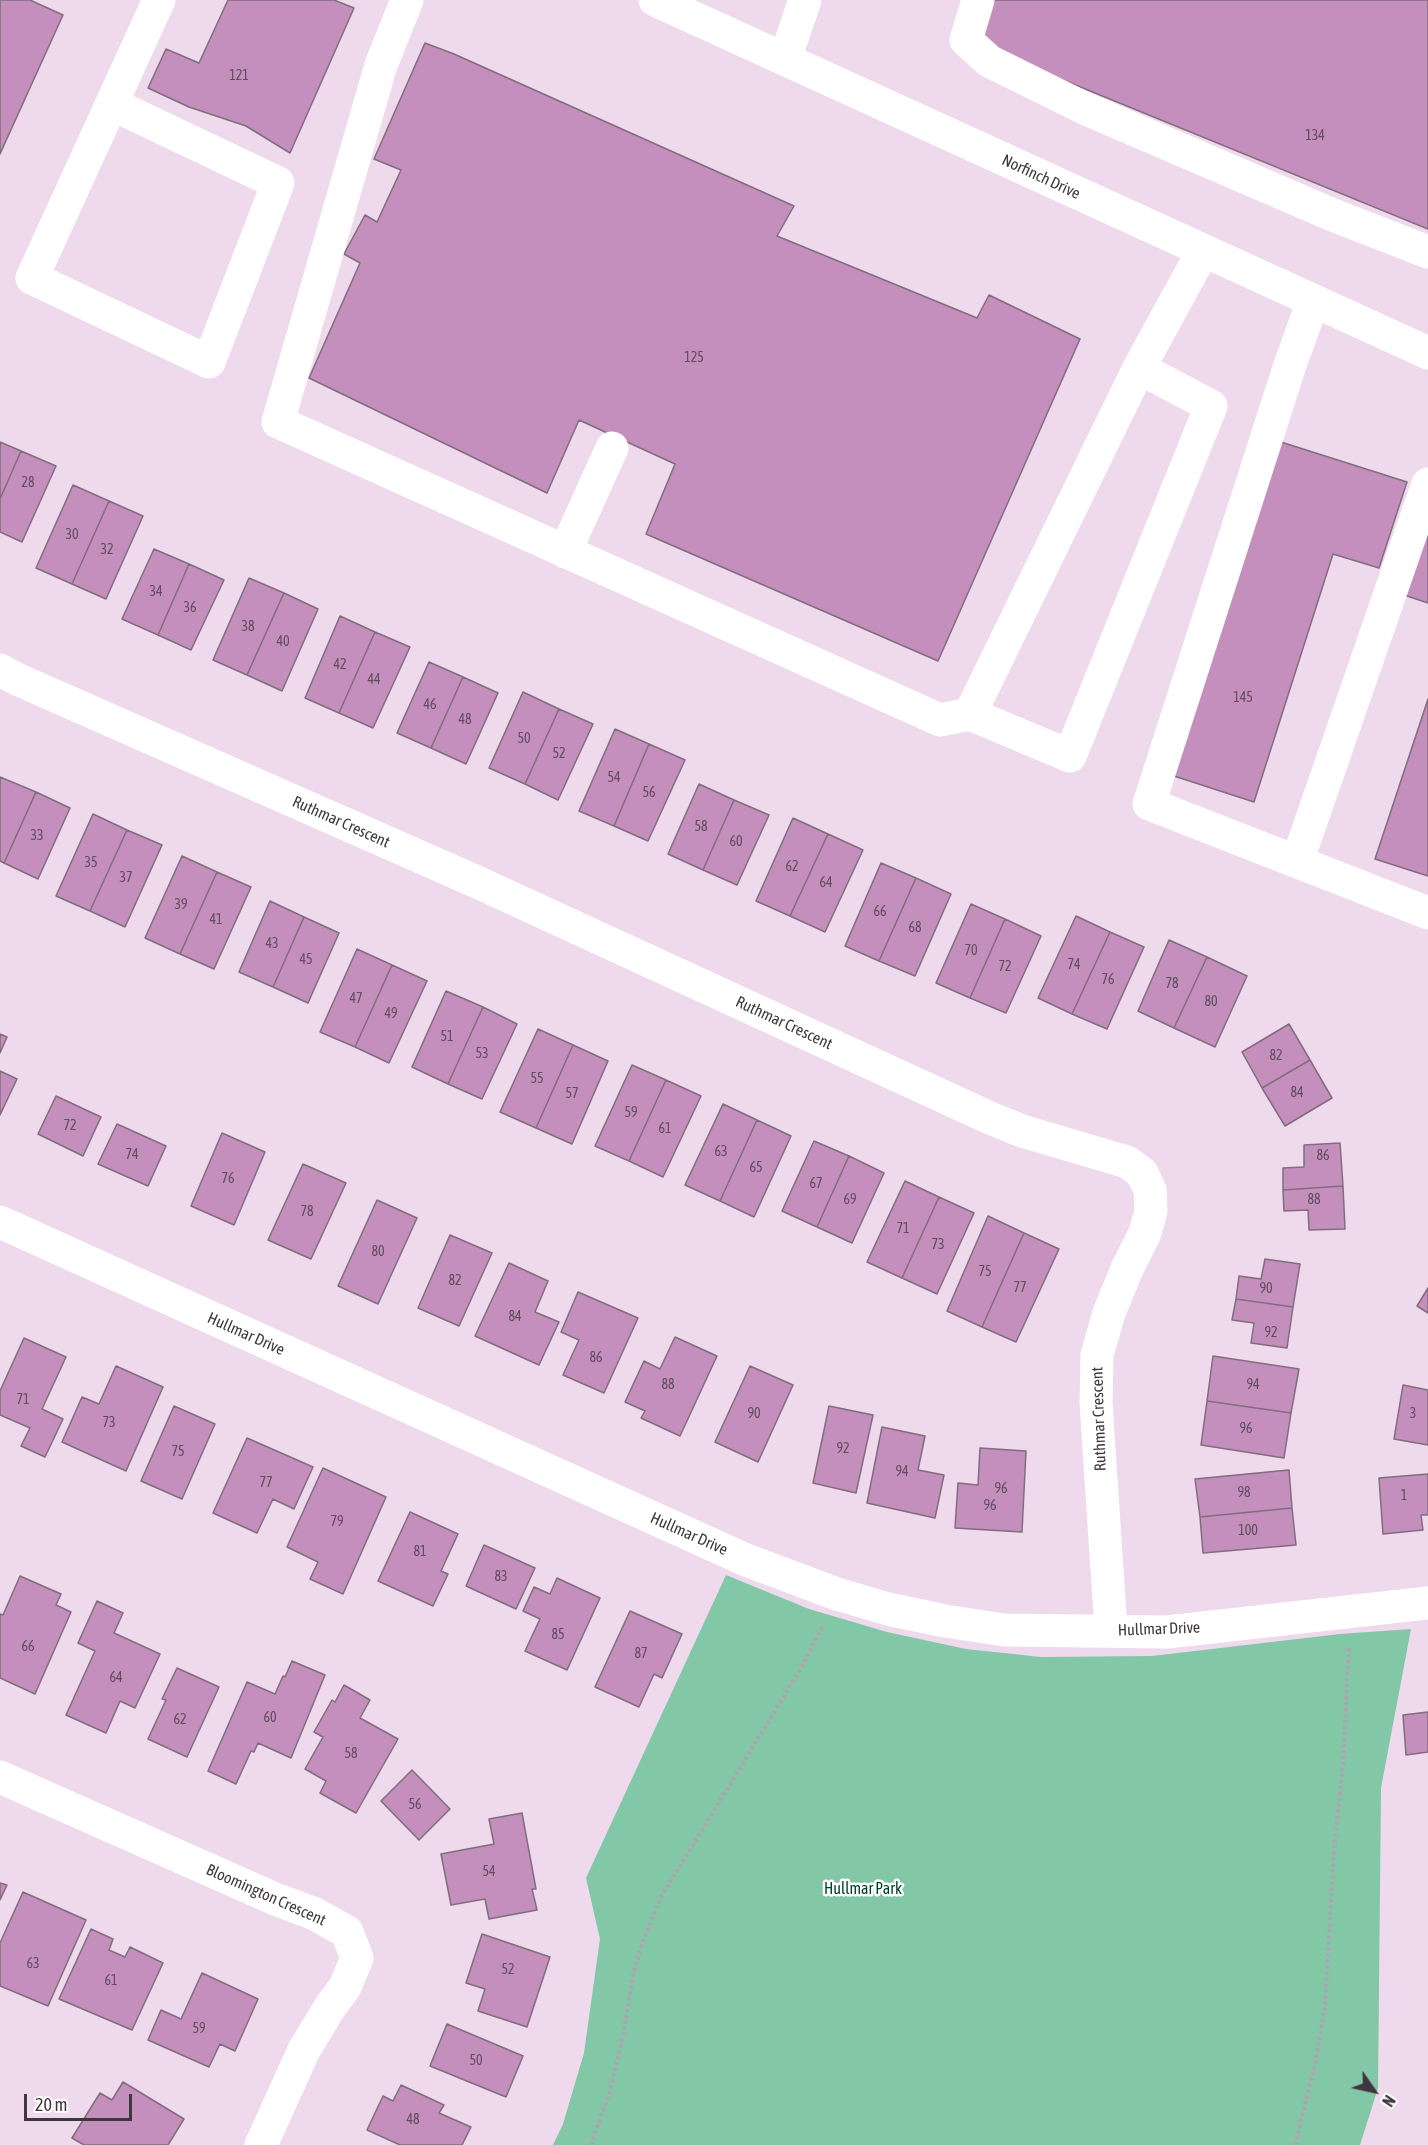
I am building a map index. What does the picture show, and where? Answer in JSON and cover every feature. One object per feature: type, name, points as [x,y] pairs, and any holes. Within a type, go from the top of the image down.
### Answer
[{"type":"street","points":[[112,104],[278,183],[209,362],[32,278],[159,0]]},
{"type":"street","points":[[407,0],[381,65],[278,422],[940,720],[970,714],[1070,756],[1211,406],[1139,368]]},
{"type":"street","points":[[785,59],[805,0]]},
{"type":"street","points":[[978,0],[966,40],[989,62],[1084,108],[1333,215],[1428,252]]},
{"type":"street","name":"Norfinch Drive","points":[[666,2],[785,59],[1313,301],[1425,344]]},
{"type":"street","points":[[970,714],[1139,368],[1203,251]]},
{"type":"street","points":[[1313,301],[1290,365],[1149,804],[1428,913]]},
{"type":"street","points":[[565,552],[612,448]]},
{"type":"street","points":[[1297,862],[1428,484]]},
{"type":"street","name":"Ruthmar Crescent","points":[[0,670],[488,887],[990,1118],[1022,1131],[1127,1162],[1142,1173],[1150,1190],[1151,1211],[1145,1233],[1109,1313],[1097,1355],[1096,1402],[1111,1630]]},
{"type":"street","name":"Hullmar Drive","points":[[0,1222],[746,1560],[837,1594],[888,1609],[1004,1630],[1167,1632],[1428,1603]]},
{"type":"street","name":"Bloomington Crescent","points":[[0,1777],[264,1894],[315,1914],[347,1932],[357,1959],[345,1987],[304,2050],[261,2145]]},
{"type":"path","points":[[591,2145],[610,2091],[623,2036],[634,1971],[643,1941],[661,1897],[800,1670],[819,1637],[837,1594]]},
{"type":"path","points":[[1295,2145],[1315,2064],[1325,2007],[1334,1850],[1343,1766],[1350,1611]]},
{"type":"green space","name":"Hullmar Park","points":[[726,1575],[809,1609],[887,1632],[966,1649],[1041,1657],[1152,1656],[1340,1634],[1411,1629],[1381,1788],[1378,2088],[1360,2145],[553,2145],[563,2124],[584,2053],[600,1939],[586,1878]]},
{"type":"building","points":[[0,0],[30,0],[63,15],[0,154]]},
{"type":"building","points":[[228,0],[334,0],[354,8],[290,153],[246,126],[189,107],[148,88],[166,49],[199,63]]},
{"type":"building","points":[[988,0],[1428,0],[1428,229],[975,44]]},
{"type":"building","points":[[425,43],[794,206],[777,236],[977,318],[989,295],[1080,339],[938,661],[646,534],[675,464],[579,420],[547,493],[309,378],[360,263],[344,254],[365,215],[377,222],[401,170],[374,159]]},
{"type":"building","points":[[0,442],[21,451],[0,499]]},
{"type":"building","points":[[1281,442],[1407,482],[1379,568],[1333,554],[1254,802],[1174,776]]},
{"type":"building","points":[[21,451],[56,466],[22,542],[0,532],[0,499]]},
{"type":"building","points":[[73,485],[109,501],[72,584],[36,568]]},
{"type":"building","points":[[109,501],[143,516],[106,599],[72,584]]},
{"type":"building","points":[[1428,512],[1428,603],[1401,594]]},
{"type":"building","points":[[154,549],[189,564],[158,635],[122,619]]},
{"type":"building","points":[[189,564],[224,580],[191,650],[158,635]]},
{"type":"building","points":[[249,578],[284,593],[247,675],[213,660]]},
{"type":"building","points":[[284,593],[318,609],[282,691],[247,675]]},
{"type":"building","points":[[340,616],[375,632],[339,713],[305,698]]},
{"type":"building","points":[[375,632],[410,647],[373,728],[339,713]]},
{"type":"building","points":[[429,662],[463,677],[431,748],[397,733]]},
{"type":"building","points":[[463,677],[498,693],[466,764],[431,748]]},
{"type":"building","points":[[523,692],[559,709],[525,784],[489,768]]},
{"type":"building","points":[[1428,699],[1428,876],[1375,859]]},
{"type":"building","points":[[559,709],[593,724],[558,800],[525,784]]},
{"type":"building","points":[[615,729],[649,744],[614,826],[579,811]]},
{"type":"building","points":[[649,744],[685,760],[648,841],[614,826]]},
{"type":"building","points":[[0,777],[36,792],[4,863],[0,861]]},
{"type":"building","points":[[699,784],[734,800],[703,870],[668,854]]},
{"type":"building","points":[[36,792],[70,808],[38,879],[4,863]]},
{"type":"building","points":[[734,800],[769,815],[737,885],[703,870]]},
{"type":"building","points":[[93,814],[127,830],[90,911],[56,896]]},
{"type":"building","points":[[793,818],[828,834],[790,916],[756,901]]},
{"type":"building","points":[[127,830],[162,845],[125,927],[90,911]]},
{"type":"building","points":[[828,834],[863,850],[825,932],[790,916]]},
{"type":"building","points":[[182,856],[217,872],[180,954],[145,938]]},
{"type":"building","points":[[881,863],[916,878],[879,961],[845,946]]},
{"type":"building","points":[[217,872],[251,887],[214,969],[180,954]]},
{"type":"building","points":[[916,878],[951,894],[915,976],[879,961]]},
{"type":"building","points":[[270,901],[304,917],[273,987],[239,972]]},
{"type":"building","points":[[971,904],[1005,919],[970,998],[936,983]]},
{"type":"building","points":[[1076,916],[1110,932],[1072,1014],[1038,998]]},
{"type":"building","points":[[304,917],[339,933],[308,1003],[273,987]]},
{"type":"building","points":[[1005,919],[1041,936],[1006,1013],[970,998]]},
{"type":"building","points":[[1110,932],[1144,947],[1107,1029],[1072,1014]]},
{"type":"building","points":[[1169,940],[1207,957],[1174,1028],[1138,1011]]},
{"type":"building","points":[[357,949],[392,965],[355,1047],[320,1032]]},
{"type":"building","points":[[1207,957],[1247,976],[1215,1047],[1174,1028]]},
{"type":"building","points":[[392,965],[427,981],[389,1063],[355,1047]]},
{"type":"building","points":[[446,991],[483,1007],[448,1084],[412,1067]]},
{"type":"building","points":[[483,1007],[517,1024],[482,1099],[448,1084]]},
{"type":"building","points":[[1289,1024],[1310,1060],[1262,1088],[1242,1052]]},
{"type":"building","points":[[538,1029],[573,1045],[536,1128],[500,1112]]},
{"type":"building","points":[[0,1034],[7,1037],[0,1053]]},
{"type":"building","points":[[573,1045],[608,1061],[572,1144],[536,1128]]},
{"type":"building","points":[[1310,1060],[1332,1098],[1285,1126],[1262,1088]]},
{"type":"building","points":[[632,1065],[666,1080],[629,1161],[595,1146]]},
{"type":"building","points":[[0,1071],[17,1079],[0,1115]]},
{"type":"building","points":[[666,1080],[701,1096],[663,1177],[629,1161]]},
{"type":"building","points":[[56,1096],[101,1117],[83,1156],[38,1134]]},
{"type":"building","points":[[723,1104],[757,1120],[720,1201],[685,1185]]},
{"type":"building","points":[[757,1120],[791,1136],[754,1217],[720,1201]]},
{"type":"building","points":[[117,1124],[166,1146],[148,1186],[98,1164]]},
{"type":"building","points":[[222,1133],[265,1152],[234,1225],[191,1206]]},
{"type":"building","points":[[814,1141],[849,1156],[817,1227],[782,1211]]},
{"type":"building","points":[[1340,1143],[1343,1186],[1283,1190],[1283,1168],[1304,1167],[1304,1145]]},
{"type":"building","points":[[849,1156],[884,1173],[852,1243],[817,1227]]},
{"type":"building","points":[[303,1164],[346,1183],[311,1259],[268,1240]]},
{"type":"building","points":[[905,1181],[939,1197],[902,1278],[867,1262]]},
{"type":"building","points":[[1343,1186],[1345,1229],[1309,1230],[1308,1210],[1284,1211],[1283,1190]]},
{"type":"building","points":[[939,1197],[974,1213],[937,1294],[902,1278]]},
{"type":"building","points":[[377,1200],[417,1218],[378,1304],[338,1286]]},
{"type":"building","points":[[988,1216],[1024,1233],[982,1327],[947,1311]]},
{"type":"building","points":[[1024,1233],[1059,1249],[1016,1342],[982,1327]]},
{"type":"building","points":[[450,1235],[492,1253],[459,1326],[418,1308]]},
{"type":"building","points":[[1265,1259],[1300,1264],[1293,1307],[1236,1299],[1239,1276],[1261,1279]]},
{"type":"building","points":[[509,1263],[548,1281],[535,1312],[559,1322],[539,1365],[475,1336]]},
{"type":"building","points":[[1428,1288],[1428,1313],[1417,1306]]},
{"type":"building","points":[[578,1292],[638,1318],[604,1393],[563,1375],[579,1340],[561,1332]]},
{"type":"building","points":[[1236,1299],[1293,1307],[1287,1348],[1251,1343],[1254,1323],[1232,1320]]},
{"type":"building","points":[[675,1337],[717,1356],[680,1436],[641,1418],[645,1411],[625,1402],[644,1361],[660,1369]]},
{"type":"building","points":[[24,1338],[66,1357],[42,1409],[63,1419],[45,1457],[21,1446],[30,1428],[0,1415],[0,1391]]},
{"type":"building","points":[[1213,1356],[1299,1369],[1291,1413],[1207,1401]]},
{"type":"building","points":[[116,1366],[163,1387],[126,1471],[62,1442],[82,1397],[99,1404]]},
{"type":"building","points":[[750,1366],[793,1385],[758,1462],[715,1442]]},
{"type":"building","points":[[1403,1385],[1428,1390],[1428,1445],[1394,1439]]},
{"type":"building","points":[[1207,1401],[1291,1413],[1284,1458],[1201,1445]]},
{"type":"building","points":[[174,1406],[215,1424],[182,1499],[141,1481]]},
{"type":"building","points":[[829,1406],[873,1415],[856,1493],[813,1483]]},
{"type":"building","points":[[882,1427],[925,1436],[918,1470],[944,1475],[935,1518],[867,1503]]},
{"type":"building","points":[[247,1438],[313,1467],[294,1509],[273,1499],[257,1533],[213,1513]]},
{"type":"building","points":[[980,1448],[1026,1451],[1022,1532],[955,1528],[958,1483],[978,1485]]},
{"type":"building","points":[[323,1468],[386,1497],[343,1594],[310,1579],[318,1562],[287,1547]]},
{"type":"building","points":[[1289,1470],[1292,1508],[1200,1517],[1195,1479]]},
{"type":"building","points":[[1428,1474],[1428,1515],[1421,1515],[1423,1530],[1383,1534],[1379,1478]]},
{"type":"building","points":[[1292,1508],[1296,1545],[1203,1553],[1200,1517]]},
{"type":"building","points":[[410,1512],[458,1534],[441,1571],[448,1574],[433,1606],[378,1581]]},
{"type":"building","points":[[484,1545],[535,1568],[516,1609],[466,1586]]},
{"type":"building","points":[[20,1576],[61,1594],[56,1605],[71,1612],[35,1694],[0,1678],[0,1614],[3,1615]]},
{"type":"building","points":[[557,1578],[600,1598],[567,1670],[525,1651],[540,1619],[523,1611],[534,1587],[550,1594]]},
{"type":"building","points":[[97,1601],[123,1613],[114,1633],[160,1654],[135,1708],[120,1701],[106,1733],[66,1715],[95,1651],[78,1643]]},
{"type":"building","points":[[630,1611],[682,1634],[662,1678],[654,1674],[639,1707],[595,1687]]},
{"type":"building","points":[[292,1661],[325,1675],[291,1758],[258,1743],[254,1752],[251,1751],[236,1784],[208,1771],[247,1682],[275,1694]]},
{"type":"building","points":[[177,1668],[219,1687],[187,1757],[148,1739],[166,1700],[162,1699]]},
{"type":"building","points":[[344,1685],[370,1700],[360,1718],[398,1739],[356,1813],[320,1793],[326,1781],[305,1769],[323,1737],[314,1732],[332,1700],[335,1702]]},
{"type":"building","points":[[1428,1712],[1428,1752],[1406,1755],[1403,1715]]},
{"type":"building","points":[[412,1770],[450,1809],[419,1840],[381,1801]]},
{"type":"building","points":[[522,1813],[536,1889],[532,1889],[537,1910],[489,1919],[485,1899],[451,1905],[441,1854],[494,1844],[489,1819]]},
{"type":"building","points":[[0,1883],[7,1885],[0,1900]]},
{"type":"building","points":[[23,1892],[86,1920],[48,2006],[0,1986],[0,1943]]},
{"type":"building","points":[[91,1929],[113,1939],[109,1950],[125,1957],[130,1947],[163,1963],[132,2030],[59,1999]]},
{"type":"building","points":[[482,1934],[550,1957],[527,2027],[478,2011],[485,1989],[466,1983]]},
{"type":"building","points":[[202,1973],[258,1999],[235,2051],[220,2044],[209,2067],[148,2040],[161,2010],[181,2019]]},
{"type":"building","points":[[447,2024],[523,2056],[506,2097],[430,2066]]},
{"type":"building","points":[[123,2082],[184,2119],[168,2145],[84,2145],[72,2138],[100,2093],[112,2100]]},
{"type":"building","points":[[401,2085],[444,2105],[439,2113],[471,2127],[462,2145],[400,2145],[367,2130],[383,2096],[393,2101]]}]
